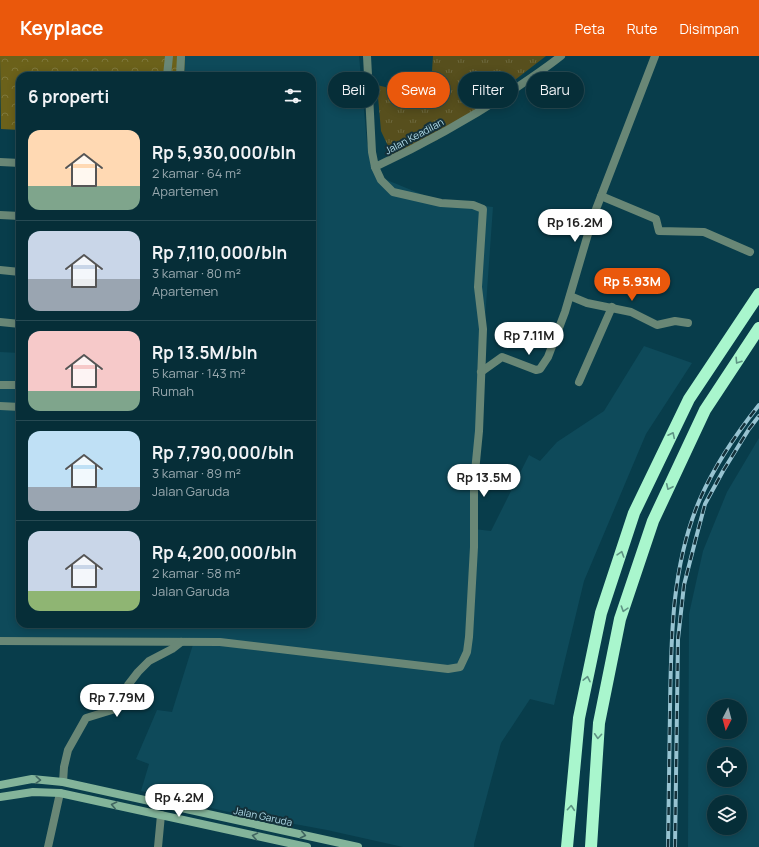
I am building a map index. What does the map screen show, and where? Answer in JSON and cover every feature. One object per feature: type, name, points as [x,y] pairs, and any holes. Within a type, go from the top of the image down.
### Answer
[{"type":"highway","points":[[567,847],[579,718],[601,613],[634,513],[689,399],[759,294]]},
{"type":"highway","points":[[591,847],[599,723],[623,611],[652,521],[705,410],[759,328]]},
{"type":"main road","name":"Jalan Garuda","points":[[0,785],[32,780],[63,782],[358,847]]},
{"type":"main road","points":[[0,797],[33,792],[60,793],[307,847]]},
{"type":"main road","points":[[187,821],[190,810]]},
{"type":"main road","points":[[225,830],[228,819]]},
{"type":"street","points":[[167,72],[169,56]]},
{"type":"street","points":[[180,72],[181,56]]},
{"type":"street","points":[[0,641],[220,642],[448,669],[460,667],[467,652],[469,637],[474,547],[474,482],[479,430],[483,330],[478,287],[483,209],[473,206],[441,204],[394,192],[381,180],[375,167],[372,152],[367,56]]},
{"type":"street","name":"Jalan Keadilan","points":[[375,167],[418,147],[491,104],[551,64],[560,56]]},
{"type":"street","points":[[481,372],[502,357],[536,370],[540,369],[548,357],[570,296],[601,196],[655,56]]},
{"type":"street","points":[[0,162],[16,164]]},
{"type":"street","points":[[601,196],[656,219],[659,231],[704,232],[750,252]]},
{"type":"street","points":[[0,215],[16,216]]},
{"type":"street","points":[[0,270],[16,272]]},
{"type":"street","points":[[570,296],[586,303],[631,312],[657,325],[675,321],[688,323]]},
{"type":"street","points":[[579,382],[612,307]]},
{"type":"street","points":[[0,322],[16,324]]},
{"type":"street","points":[[0,385],[16,385]]},
{"type":"street","points":[[0,406],[16,407]]},
{"type":"street","points":[[63,782],[64,767],[68,750],[86,718],[112,710],[118,705],[128,685],[149,661],[172,649],[181,642]]},
{"type":"street","points":[[48,847],[60,793]]},
{"type":"street","points":[[158,847],[161,815]]},
{"type":"shaded area","points":[[185,56],[359,56],[360,72],[328,72],[328,108],[364,108],[367,143],[382,178],[438,201],[493,207],[479,403],[474,529],[491,531],[529,455],[540,461],[557,442],[604,411],[644,346],[692,363],[646,434],[584,581],[554,705],[530,699],[501,743],[474,847],[403,847],[327,830],[224,811],[141,791],[149,764],[136,759],[157,710],[172,712],[195,638],[0,637],[0,352],[16,353],[16,628],[316,628],[316,72],[184,72]]},
{"type":"shaded area","points":[[759,438],[759,847],[688,847],[689,614],[703,551],[727,492]]},
{"type":"green space","points":[[0,56],[185,56],[184,72],[16,72],[16,130],[1,129]]},
{"type":"green space","points":[[433,56],[546,56],[518,78],[518,72],[458,72],[458,108],[479,108],[437,140],[394,159],[381,131],[379,86],[387,88],[387,108],[450,108],[450,72],[432,72]]},
{"type":"railway","points":[[668,847],[672,630],[674,604],[683,550],[690,524],[712,474],[742,427],[759,405]]},
{"type":"railway","points":[[675,847],[678,639],[684,585],[705,504],[723,471],[749,429],[759,416]]}]
